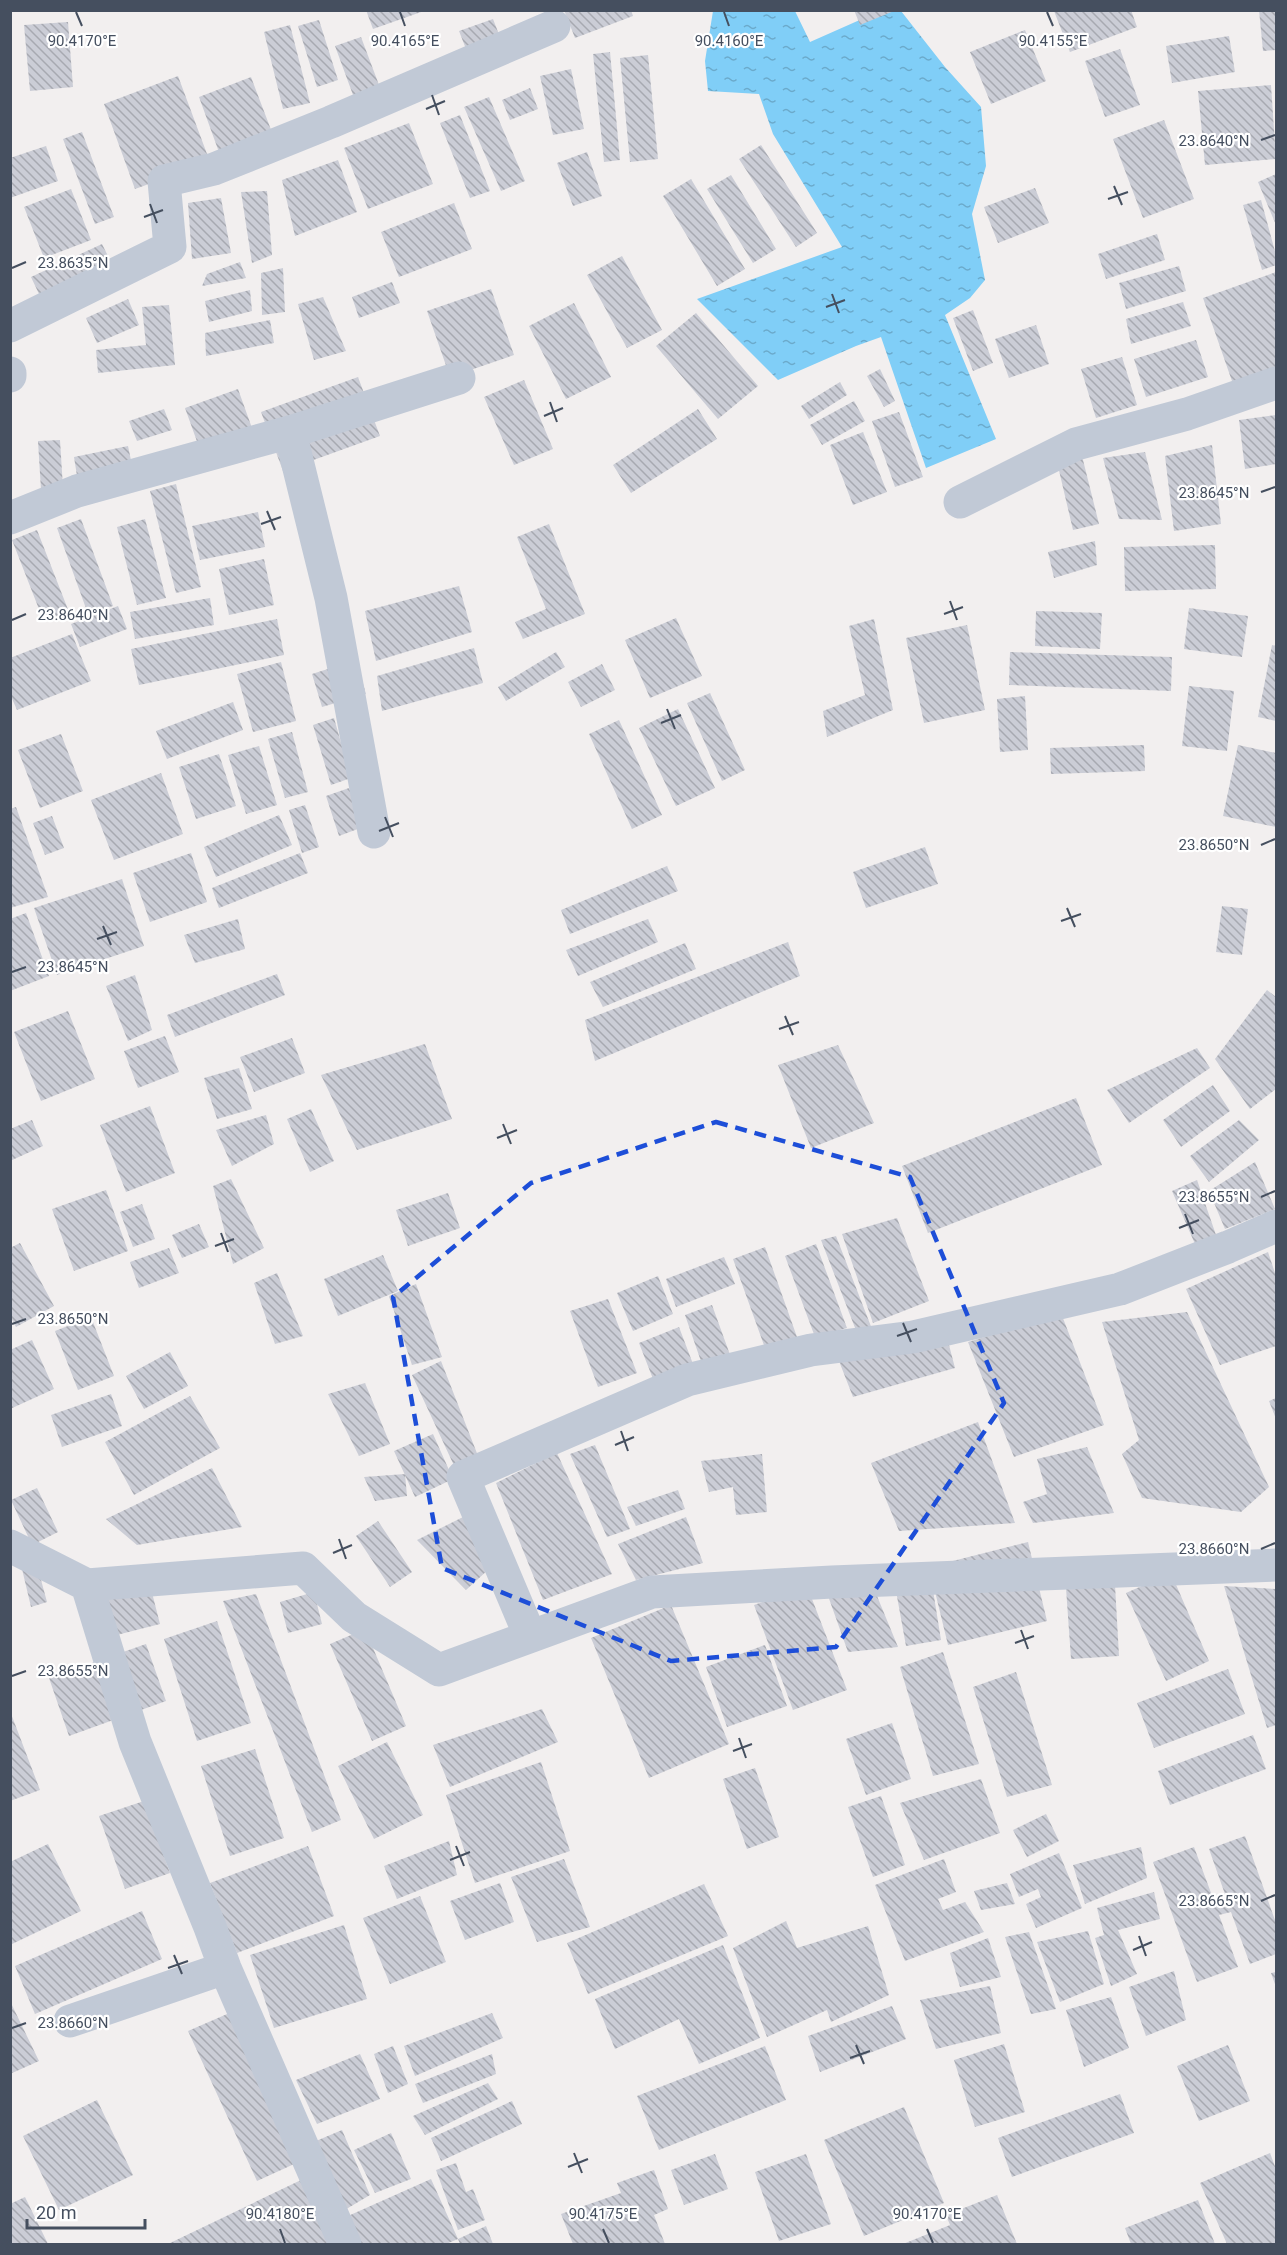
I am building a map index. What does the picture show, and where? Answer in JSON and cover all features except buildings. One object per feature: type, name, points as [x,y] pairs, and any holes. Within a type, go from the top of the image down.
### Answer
[{"type":"street","points":[[10,326],[170,247],[164,181],[224,165],[331,122],[554,26]]},
{"type":"street","points":[[10,518],[77,491],[290,432],[459,378]]},
{"type":"street","points":[[960,502],[1076,444],[1187,414],[1276,383]]},
{"type":"street","points":[[290,432],[331,598],[374,832]]},
{"type":"street","points":[[530,1636],[463,1478],[687,1380],[811,1350],[913,1336],[1120,1289],[1276,1226]]},
{"type":"street","points":[[10,1546],[87,1585],[303,1568],[354,1617],[439,1670],[652,1592],[832,1582],[1276,1565]]},
{"type":"street","points":[[87,1585],[135,1742],[225,1968],[345,2244]]},
{"type":"street","points":[[70,2021],[225,1968]]},
{"type":"highlighted area","points":[[716,1122],[910,1177],[1004,1403],[836,1647],[671,1661],[442,1568],[393,1297],[531,1183]]},
{"type":"water","points":[[713,11],[795,11],[810,42],[880,11],[901,11],[945,67],[981,107],[986,166],[972,214],[985,280],[970,298],[945,315],[996,439],[926,468],[881,337],[778,380],[697,299],[842,247],[773,134],[759,94],[708,91],[705,61]]}]
